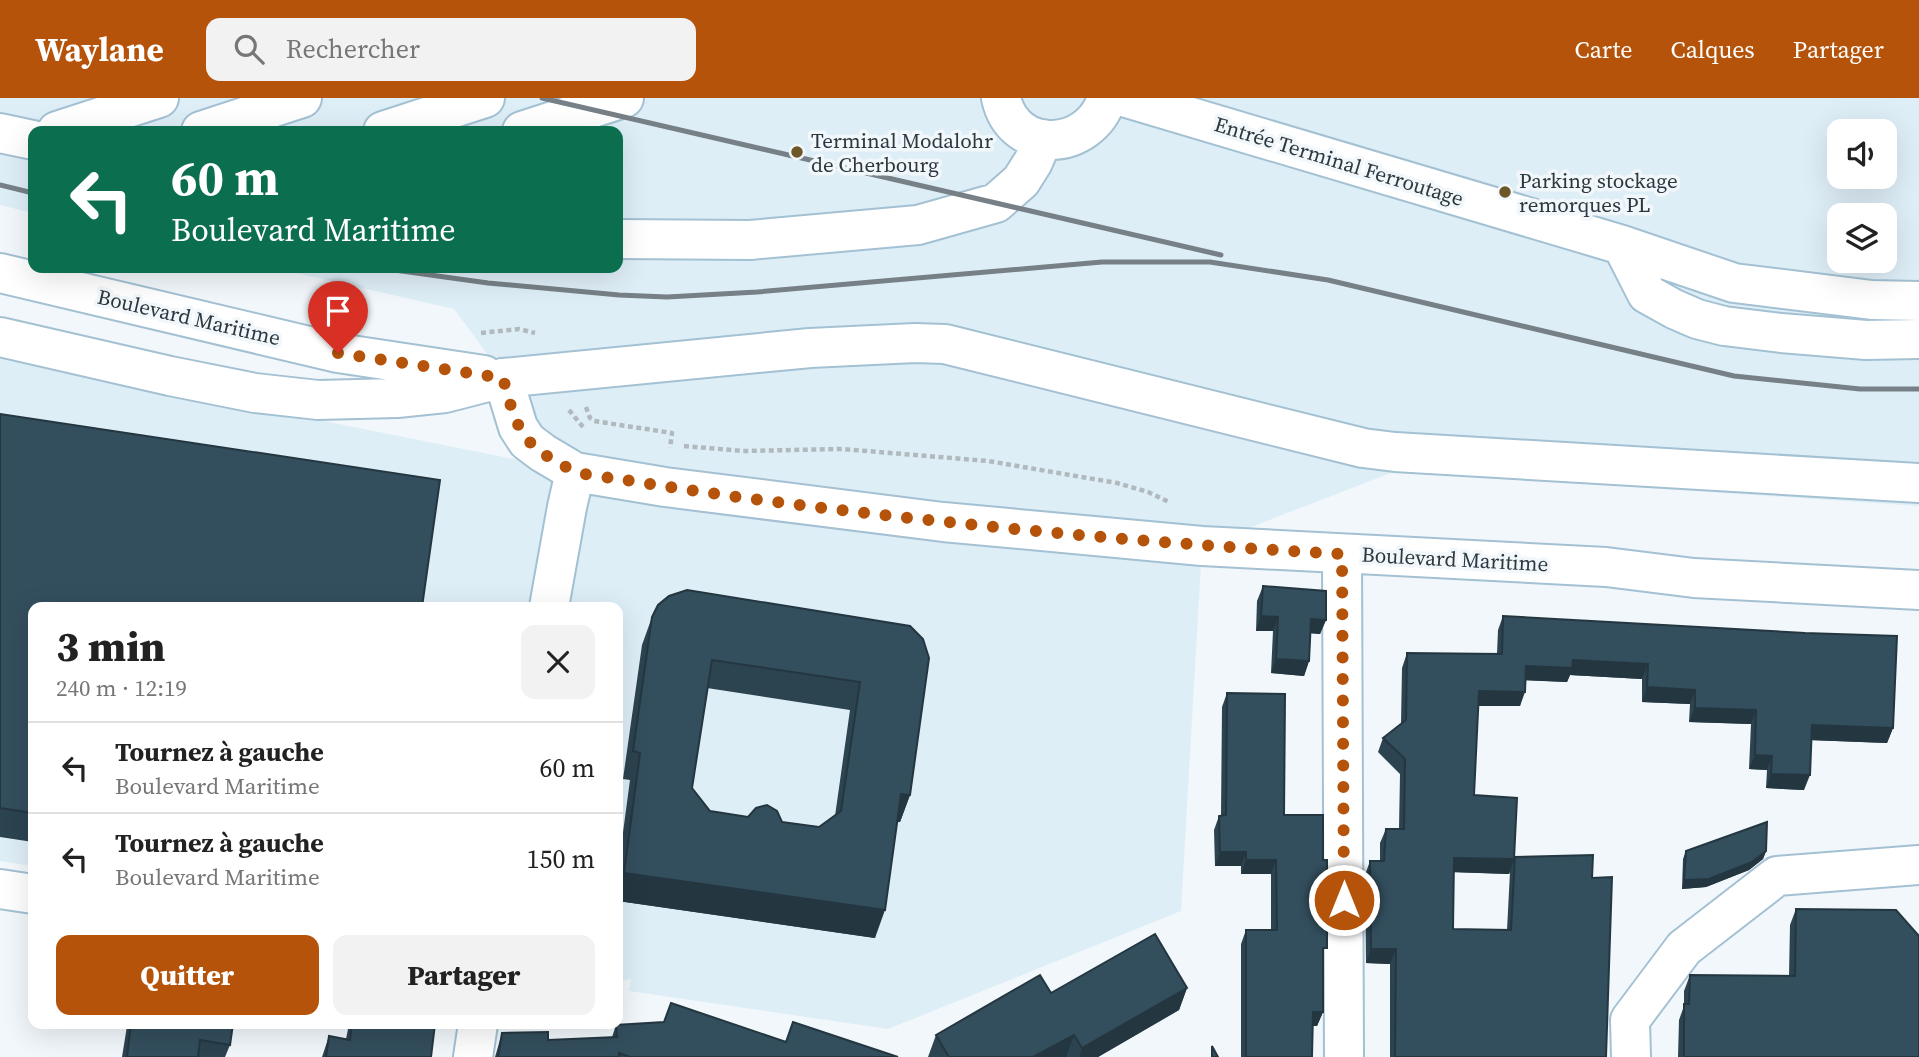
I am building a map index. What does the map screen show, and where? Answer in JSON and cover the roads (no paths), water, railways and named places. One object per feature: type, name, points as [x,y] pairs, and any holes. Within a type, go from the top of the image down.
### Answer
[{"type":"street","points":[[67,126],[159,98]]},
{"type":"street","points":[[216,126],[302,98]]},
{"type":"street","points":[[398,126],[485,98]]},
{"type":"street","points":[[537,126],[624,98]]},
{"type":"street","points":[[1001,98],[1012,122],[1026,133],[1061,141],[1078,135],[1092,125],[1103,110],[1107,98]]},
{"type":"street","name":"Entrée Terminal Ferroutage","points":[[1127,98],[1622,245],[1734,283],[1860,299],[1919,301]]},
{"type":"street","points":[[623,239],[750,240],[918,225],[996,203],[1021,181],[1043,139]]},
{"type":"street","points":[[1622,245],[1647,294],[1697,319],[1724,326],[1781,333],[1866,340],[1919,339]]},
{"type":"street","name":"Boulevard Maritime","points":[[0,273],[338,353],[503,378],[518,427],[527,441],[543,453],[575,471],[691,491],[943,522],[1202,546],[1606,567],[1693,578],[1919,590]]},
{"type":"street","points":[[0,337],[255,393],[318,400],[397,398],[445,393],[503,378],[810,348],[945,344],[1363,448],[1919,483]]},
{"type":"street","points":[[550,602],[575,471]]},
{"type":"street","points":[[1342,554],[1344,1057]]},
{"type":"street","points":[[1631,1057],[1630,1020],[1684,948],[1777,876],[1919,865]]},
{"type":"street","points":[[0,889],[28,893]]},
{"type":"street","points":[[473,1057],[477,1029]]},
{"type":"railway","points":[[542,98],[1221,255]]},
{"type":"railway","points":[[0,185],[28,192]]},
{"type":"railway","points":[[416,273],[488,283],[667,297],[757,292],[1102,262],[1210,262],[1328,280],[1734,376],[1860,389],[1919,389]]},
{"type":"place","name":"Terminal Modalohr de Cherbourg","points":[[797,152]]},
{"type":"place","name":"Parking stockage remorques PL","points":[[1505,192]]}]
